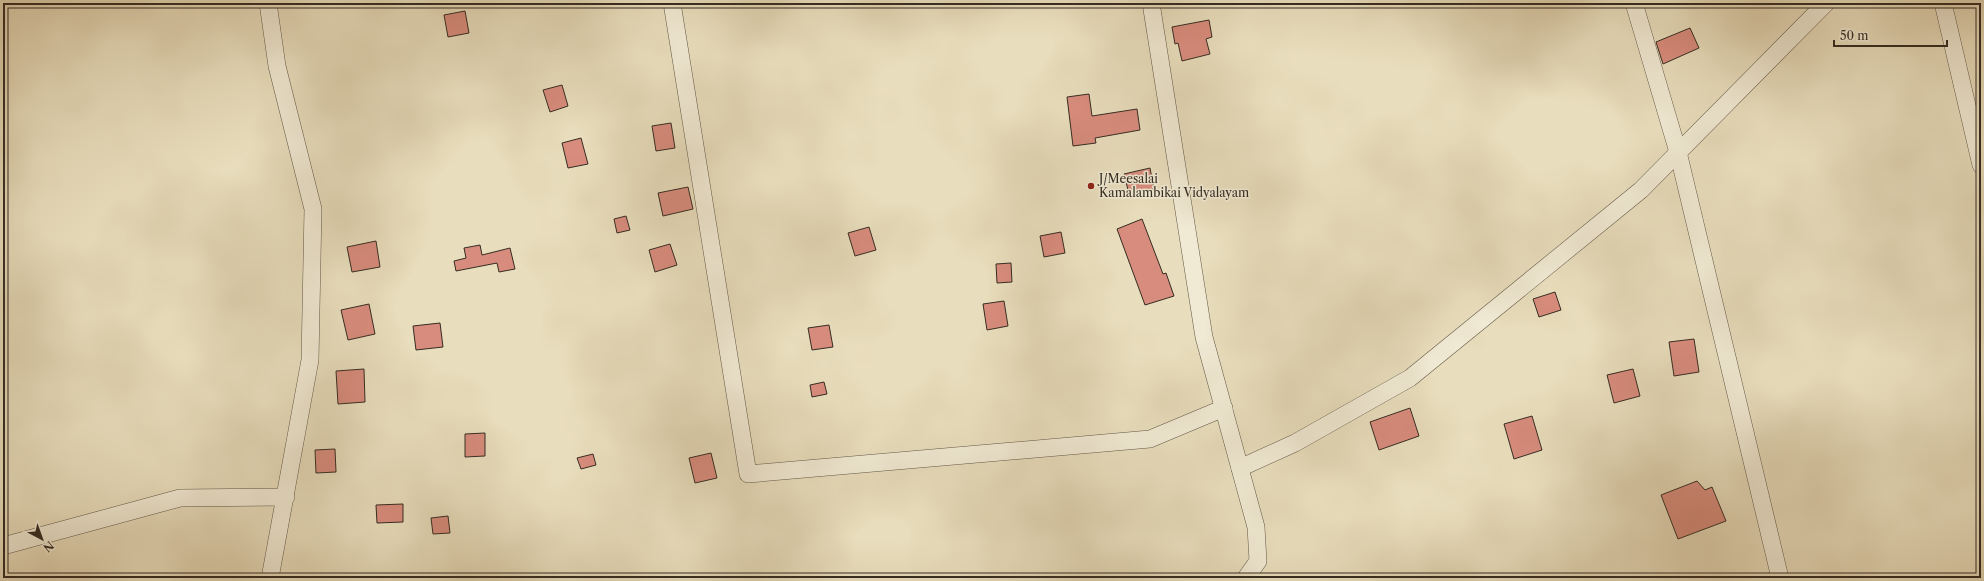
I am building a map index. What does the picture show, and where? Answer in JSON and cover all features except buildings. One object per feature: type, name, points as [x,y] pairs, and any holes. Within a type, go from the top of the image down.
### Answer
[{"type":"street","points":[[268,3],[277,66],[313,209],[310,360],[270,578]]},
{"type":"street","points":[[672,3],[748,474],[1150,439],[1224,408]]},
{"type":"street","points":[[1150,3],[1204,337],[1257,534],[1258,561],[1246,578]]},
{"type":"street","points":[[1634,3],[1678,152],[1780,578]]},
{"type":"street","points":[[1240,468],[1295,443],[1410,378],[1641,190],[1826,3]]},
{"type":"street","points":[[1943,3],[1981,165]]},
{"type":"street","points":[[3,546],[180,498],[286,497]]},
{"type":"place","name":"J/Meesalai Kamalambikai Vidyalayam","points":[[1091,186]]}]
